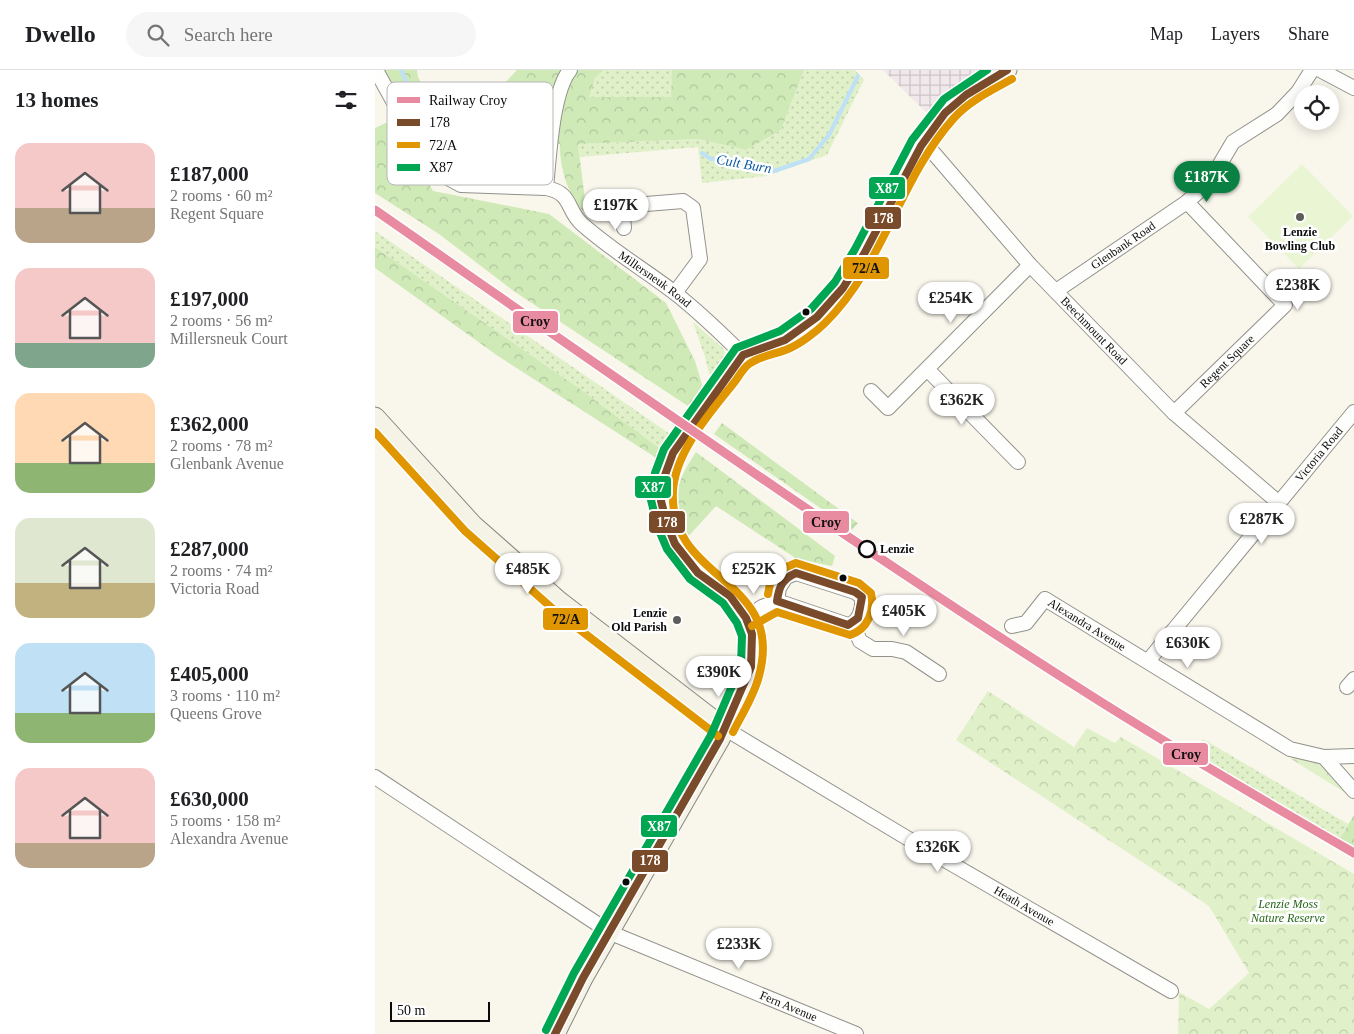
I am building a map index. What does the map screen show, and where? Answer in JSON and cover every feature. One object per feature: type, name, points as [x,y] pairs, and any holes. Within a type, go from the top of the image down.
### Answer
[{"type":"main road","points":[[555,1034],[583,978],[611,933],[724,728],[751,667],[752,634],[746,618],[730,596],[698,572],[675,544],[667,524],[661,501],[665,475],[673,453],[743,355],[756,352],[803,330],[833,303],[863,258],[923,142],[947,112],[978,87],[1007,70]]},
{"type":"main road","points":[[375,417],[472,524],[559,600],[724,728]]},
{"type":"street","points":[[377,70],[387,88]]},
{"type":"street","points":[[553,126],[555,108],[565,76],[570,70]]},
{"type":"street","name":"Glenbank Road","points":[[1056,291],[1187,202],[1211,181],[1233,142],[1277,114],[1298,92],[1312,70]]},
{"type":"street","points":[[1319,70],[1354,88]]},
{"type":"street","name":"Beechmount Road","points":[[923,142],[1030,265],[1174,413],[1279,502]]},
{"type":"street","points":[[461,185],[546,188],[546,185]]},
{"type":"street","name":"Millersneuk Road","points":[[546,188],[557,190],[566,198],[580,223],[719,328],[743,355]]},
{"type":"street","points":[[597,208],[683,200],[693,208],[700,259],[675,293]]},
{"type":"street","name":"Regent Square","points":[[1174,413],[1285,305],[1187,202]]},
{"type":"street","points":[[622,206],[624,228]]},
{"type":"street","points":[[871,391],[888,408],[1030,265]]},
{"type":"street","points":[[927,369],[1018,462]]},
{"type":"street","name":"Victoria Road","points":[[1148,661],[1354,412]]},
{"type":"street","points":[[746,618],[777,602],[848,625],[853,624],[859,616],[863,605],[862,597],[855,592],[796,573],[786,577],[779,588],[777,602]]},
{"type":"street","name":"Alexandra Avenue","points":[[1012,626],[1026,623],[1045,600],[1291,749],[1324,757],[1354,756]]},
{"type":"street","points":[[853,624],[860,641],[873,649],[892,649],[906,652],[939,674]]},
{"type":"street","name":"Heath Avenue","points":[[724,728],[899,833],[1171,991]]},
{"type":"street","points":[[1324,757],[1354,790]]},
{"type":"street","name":"Fern Avenue","points":[[375,777],[611,933],[856,1034]]},
{"type":"shaded area","points":[[883,70],[983,70],[951,90],[927,113]]},
{"type":"green space","points":[[385,70],[417,70],[421,82],[392,82]]},
{"type":"green space","points":[[517,70],[604,70],[595,78],[589,97],[671,97],[672,70],[804,70],[781,130],[746,150],[699,139],[578,144],[587,216],[575,201],[566,182],[561,163],[560,144],[553,143],[553,82],[506,82]]},
{"type":"green space","points":[[604,70],[672,70],[671,97],[588,97],[595,78]]},
{"type":"green space","points":[[804,70],[855,70],[864,80],[827,155],[767,176],[702,183],[698,147],[580,157],[578,144],[699,139],[746,150],[781,130]]},
{"type":"green space","points":[[387,122],[387,185],[430,185],[433,191],[549,214],[666,303],[695,361],[705,394],[694,410],[515,292],[439,234],[375,193],[375,128]]},
{"type":"green space","name":"Lenzie Bowling Club","points":[[1302,164],[1353,216],[1299,269],[1248,217]]},
{"type":"green space","points":[[375,231],[673,436],[663,451],[580,389],[375,247]]},
{"type":"green space","points":[[375,247],[580,389],[663,451],[661,461],[498,356],[375,268]]},
{"type":"green space","points":[[693,322],[724,349],[726,364],[712,385],[705,357]]},
{"type":"green space","points":[[722,423],[858,523],[852,530],[714,434]]},
{"type":"green space","points":[[696,452],[835,556],[832,566],[797,559],[716,506],[686,539],[677,503],[677,494],[682,475]]},
{"type":"green space","name":"Lenzie Moss Nature Reserve","points":[[988,691],[1074,747],[1087,728],[1115,743],[1121,737],[1354,874],[1354,1034],[1178,1034],[1179,992],[1209,1009],[1249,973],[1209,906],[956,740]]},
{"type":"green space","points":[[1203,739],[1348,824],[1339,840],[1194,753]]},
{"type":"green space","points":[[1292,757],[1321,763],[1346,787],[1344,792],[1291,759]]},
{"type":"green space","points":[[1354,815],[1354,848],[1339,840]]},
{"type":"waterway","name":"Cult Burn","points":[[401,70],[406,82]]},
{"type":"waterway","name":"Cult Burn","points":[[702,153],[711,159],[737,161],[771,172],[809,159],[829,135],[858,76]]},
{"type":"rail line","name":"Croy","points":[[375,210],[735,460],[917,583],[1132,721],[1354,853]]},
{"type":"transit line","name":"X87","points":[[546,1030],[574,973],[711,735],[741,665],[742,636],[737,623],[723,603],[690,579],[667,549],[658,528],[651,500],[655,473],[664,449],[736,348],[780,331],[811,309],[835,282],[855,249],[912,140],[944,99],[987,70]]},
{"type":"transit line","name":"178","points":[[555,1034],[583,978],[720,739],[751,667],[752,634],[746,618],[730,596],[698,573],[675,544],[667,524],[661,501],[665,475],[673,453],[743,355],[785,340],[817,317],[843,288],[864,254],[921,146],[945,113],[966,95],[1007,70]]},
{"type":"transit line","name":"72/A","points":[[733,732],[757,683],[763,643],[756,618],[742,598],[705,564],[688,545],[676,521],[673,491],[675,476],[680,462],[704,420],[747,366],[753,361],[788,349],[803,341],[825,323],[845,300],[877,249],[919,168],[935,142],[954,118],[967,106],[1012,79]]},
{"type":"transit line","name":"72/A","points":[[375,432],[465,531],[553,609],[718,736]]},
{"type":"transit line","name":"72/A","points":[[752,626],[777,612],[850,635],[866,624],[871,613],[871,593],[859,583],[796,563],[779,570],[770,584],[768,594]]},
{"type":"transit line","name":"178","points":[[796,573],[855,592],[862,597],[858,618],[848,625],[777,601],[782,584],[787,578],[796,573]]},
{"type":"place","name":"Lenzie Bowling Club","points":[[1300,217]]},
{"type":"place","name":"Lenzie","points":[[867,549]]},
{"type":"place","name":"Lenzie Old Parish","points":[[677,620]]}]
